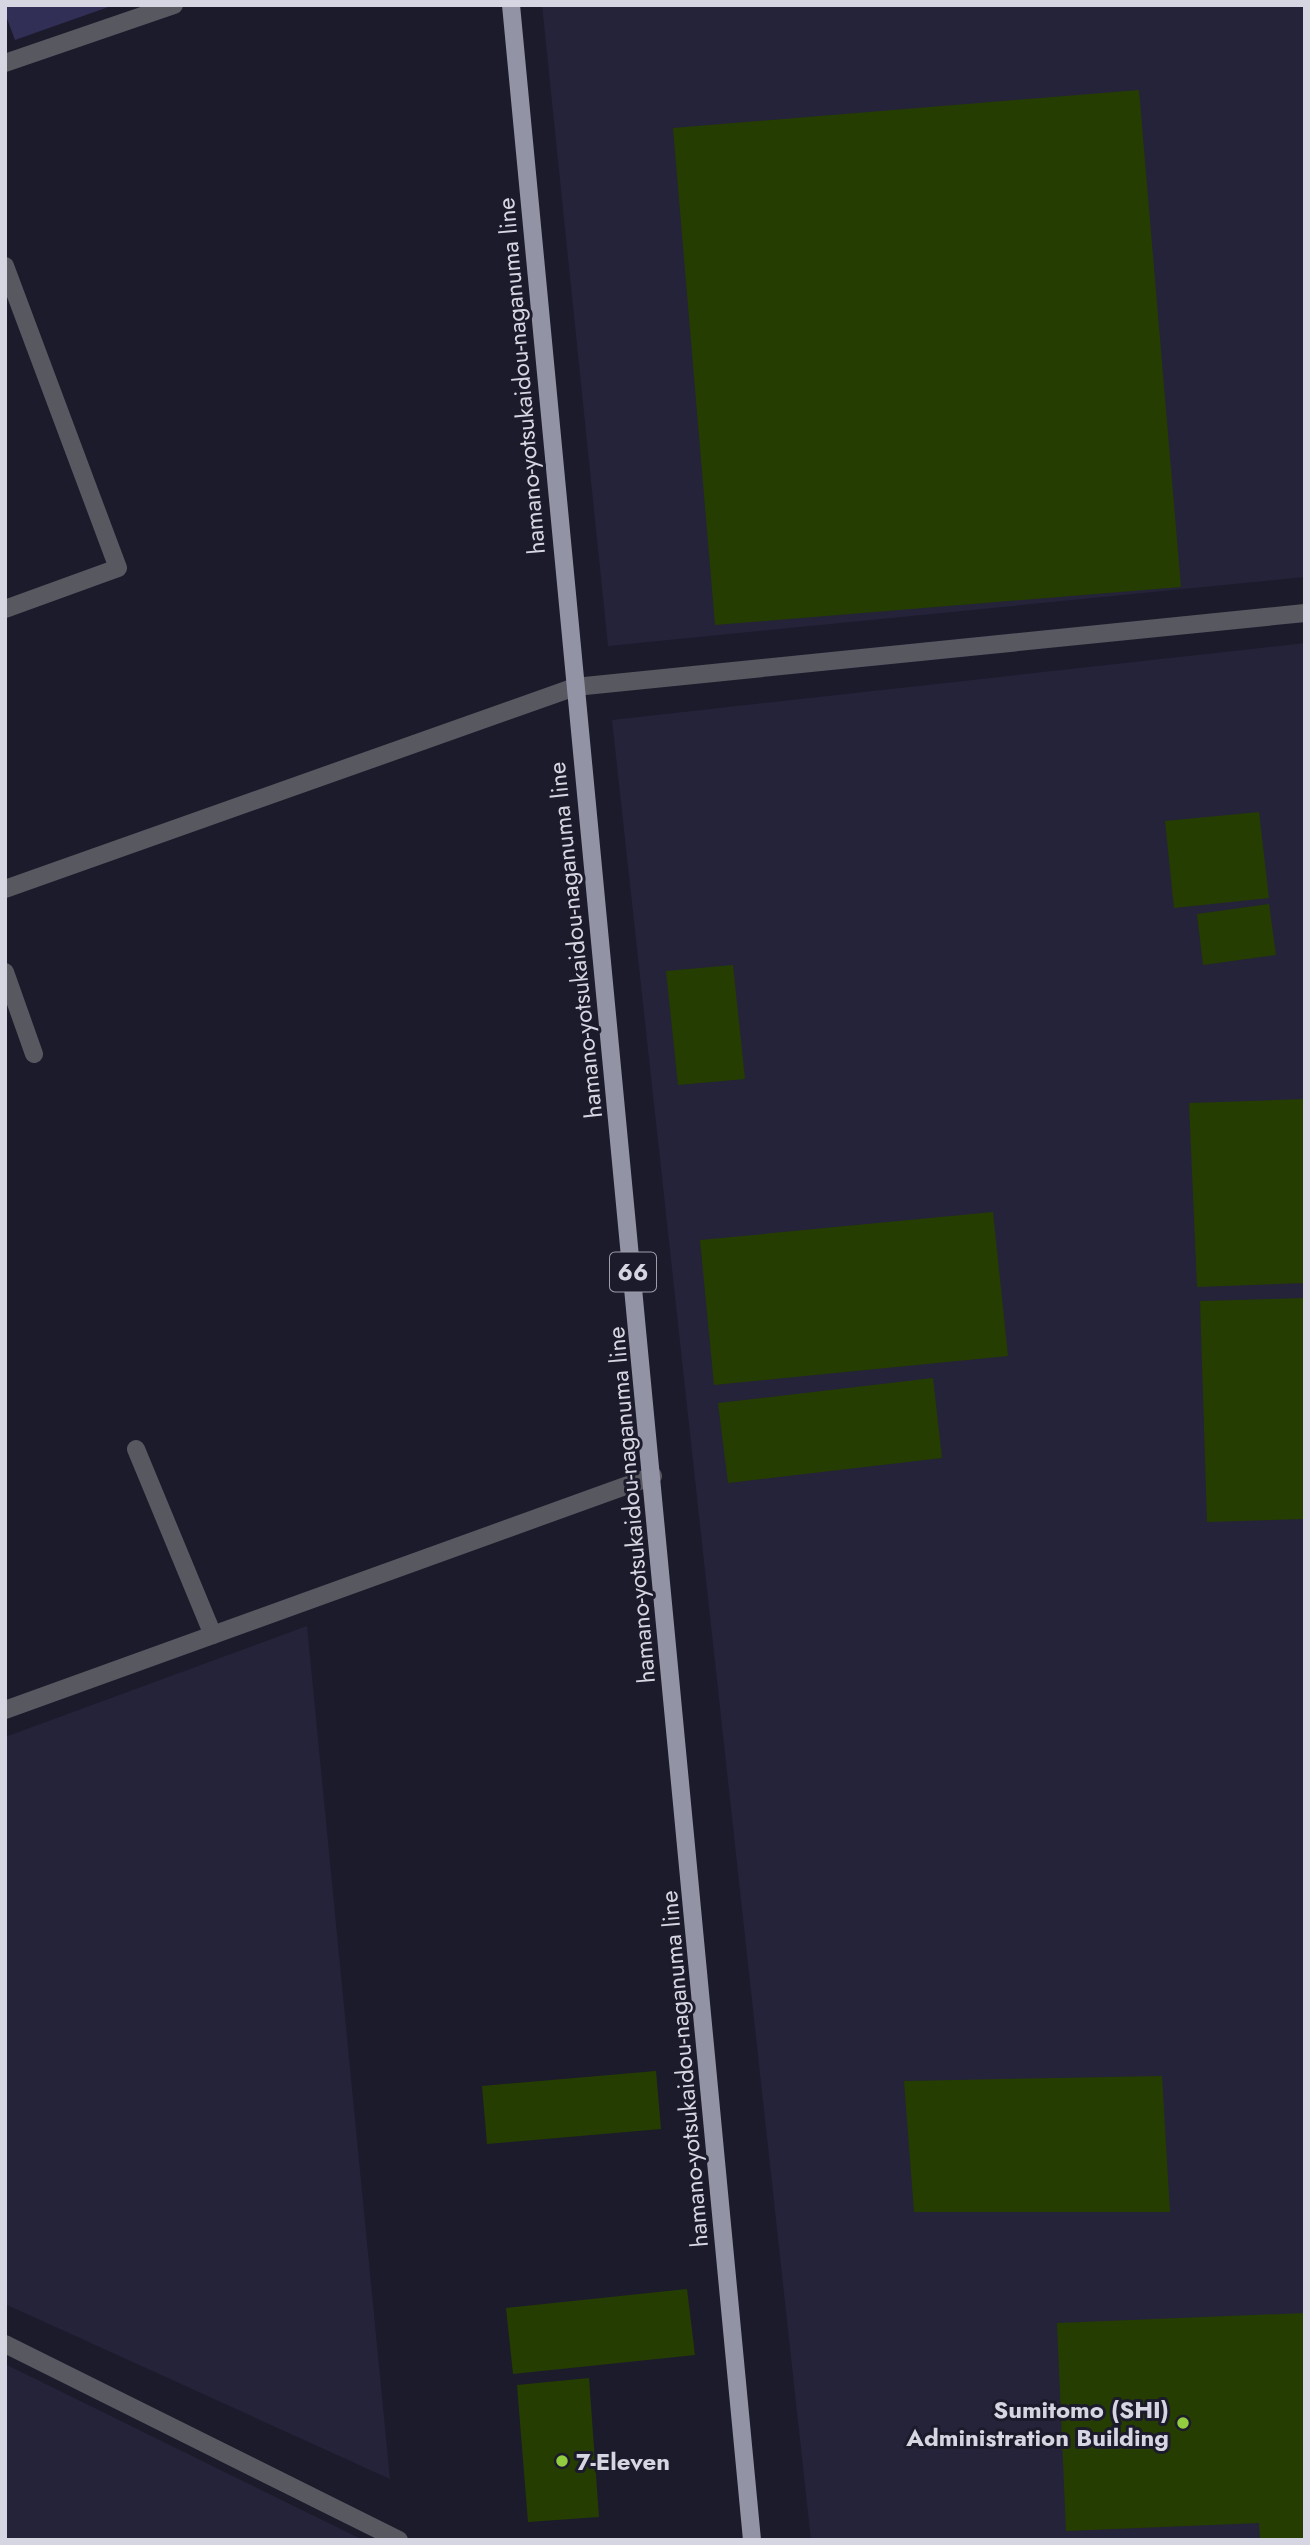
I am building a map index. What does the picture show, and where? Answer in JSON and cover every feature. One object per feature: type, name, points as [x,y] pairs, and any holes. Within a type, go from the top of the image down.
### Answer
[{"type":"main road","name":"hamano-yotsukaidou-naganuma line","points":[[511,5],[653,1476],[752,2540]]},
{"type":"street","points":[[5,63],[174,5]]},
{"type":"street","points":[[5,267],[118,568],[5,608]]},
{"type":"street","points":[[5,889],[575,687],[1305,612]]},
{"type":"street","points":[[5,972],[34,1054]]},
{"type":"street","points":[[136,1449],[213,1635]]},
{"type":"street","points":[[5,1710],[653,1476]]},
{"type":"street","points":[[5,2344],[399,2540]]},
{"type":"shaded area","points":[[5,5],[114,5],[15,40],[5,13]]},
{"type":"shaded area","points":[[542,5],[1305,5],[1305,577],[608,646]]},
{"type":"shaded area","points":[[1305,643],[1305,2540],[811,2540],[612,720]]},
{"type":"shaded area","points":[[307,1626],[390,2479],[5,2304],[5,1737]]},
{"type":"shaded area","points":[[5,2364],[363,2540],[5,2540]]},
{"type":"building","points":[[1139,90],[1181,587],[715,625],[673,128]]},
{"type":"building","points":[[1259,812],[1269,898],[1174,908],[1165,821]]},
{"type":"building","points":[[1269,904],[1276,955],[1203,965],[1197,914]]},
{"type":"building","points":[[733,965],[745,1079],[678,1085],[666,971]]},
{"type":"building","points":[[1305,1099],[1305,1283],[1197,1287],[1189,1103]]},
{"type":"building","points":[[993,1212],[1008,1356],[714,1385],[700,1240]]},
{"type":"building","points":[[1305,1298],[1305,1519],[1207,1522],[1200,1301]]},
{"type":"building","points":[[933,1378],[942,1458],[728,1483],[718,1403]]},
{"type":"building","points":[[656,2071],[661,2129],[487,2144],[482,2086]]},
{"type":"building","points":[[1162,2076],[1170,2212],[914,2212],[904,2081]]},
{"type":"building","points":[[687,2289],[695,2355],[513,2374],[506,2308]]},
{"type":"building","name":"Sumitomo (SHI) Administration Building","points":[[1305,2313],[1305,2540],[1260,2540],[1259,2523],[1066,2531],[1057,2323]]},
{"type":"building","points":[[589,2378],[599,2517],[528,2522],[517,2385]]},
{"type":"place","name":"Sumitomo (SHI) Administration Building","points":[[1183,2423]]},
{"type":"place","name":"7-Eleven","points":[[562,2461]]}]
